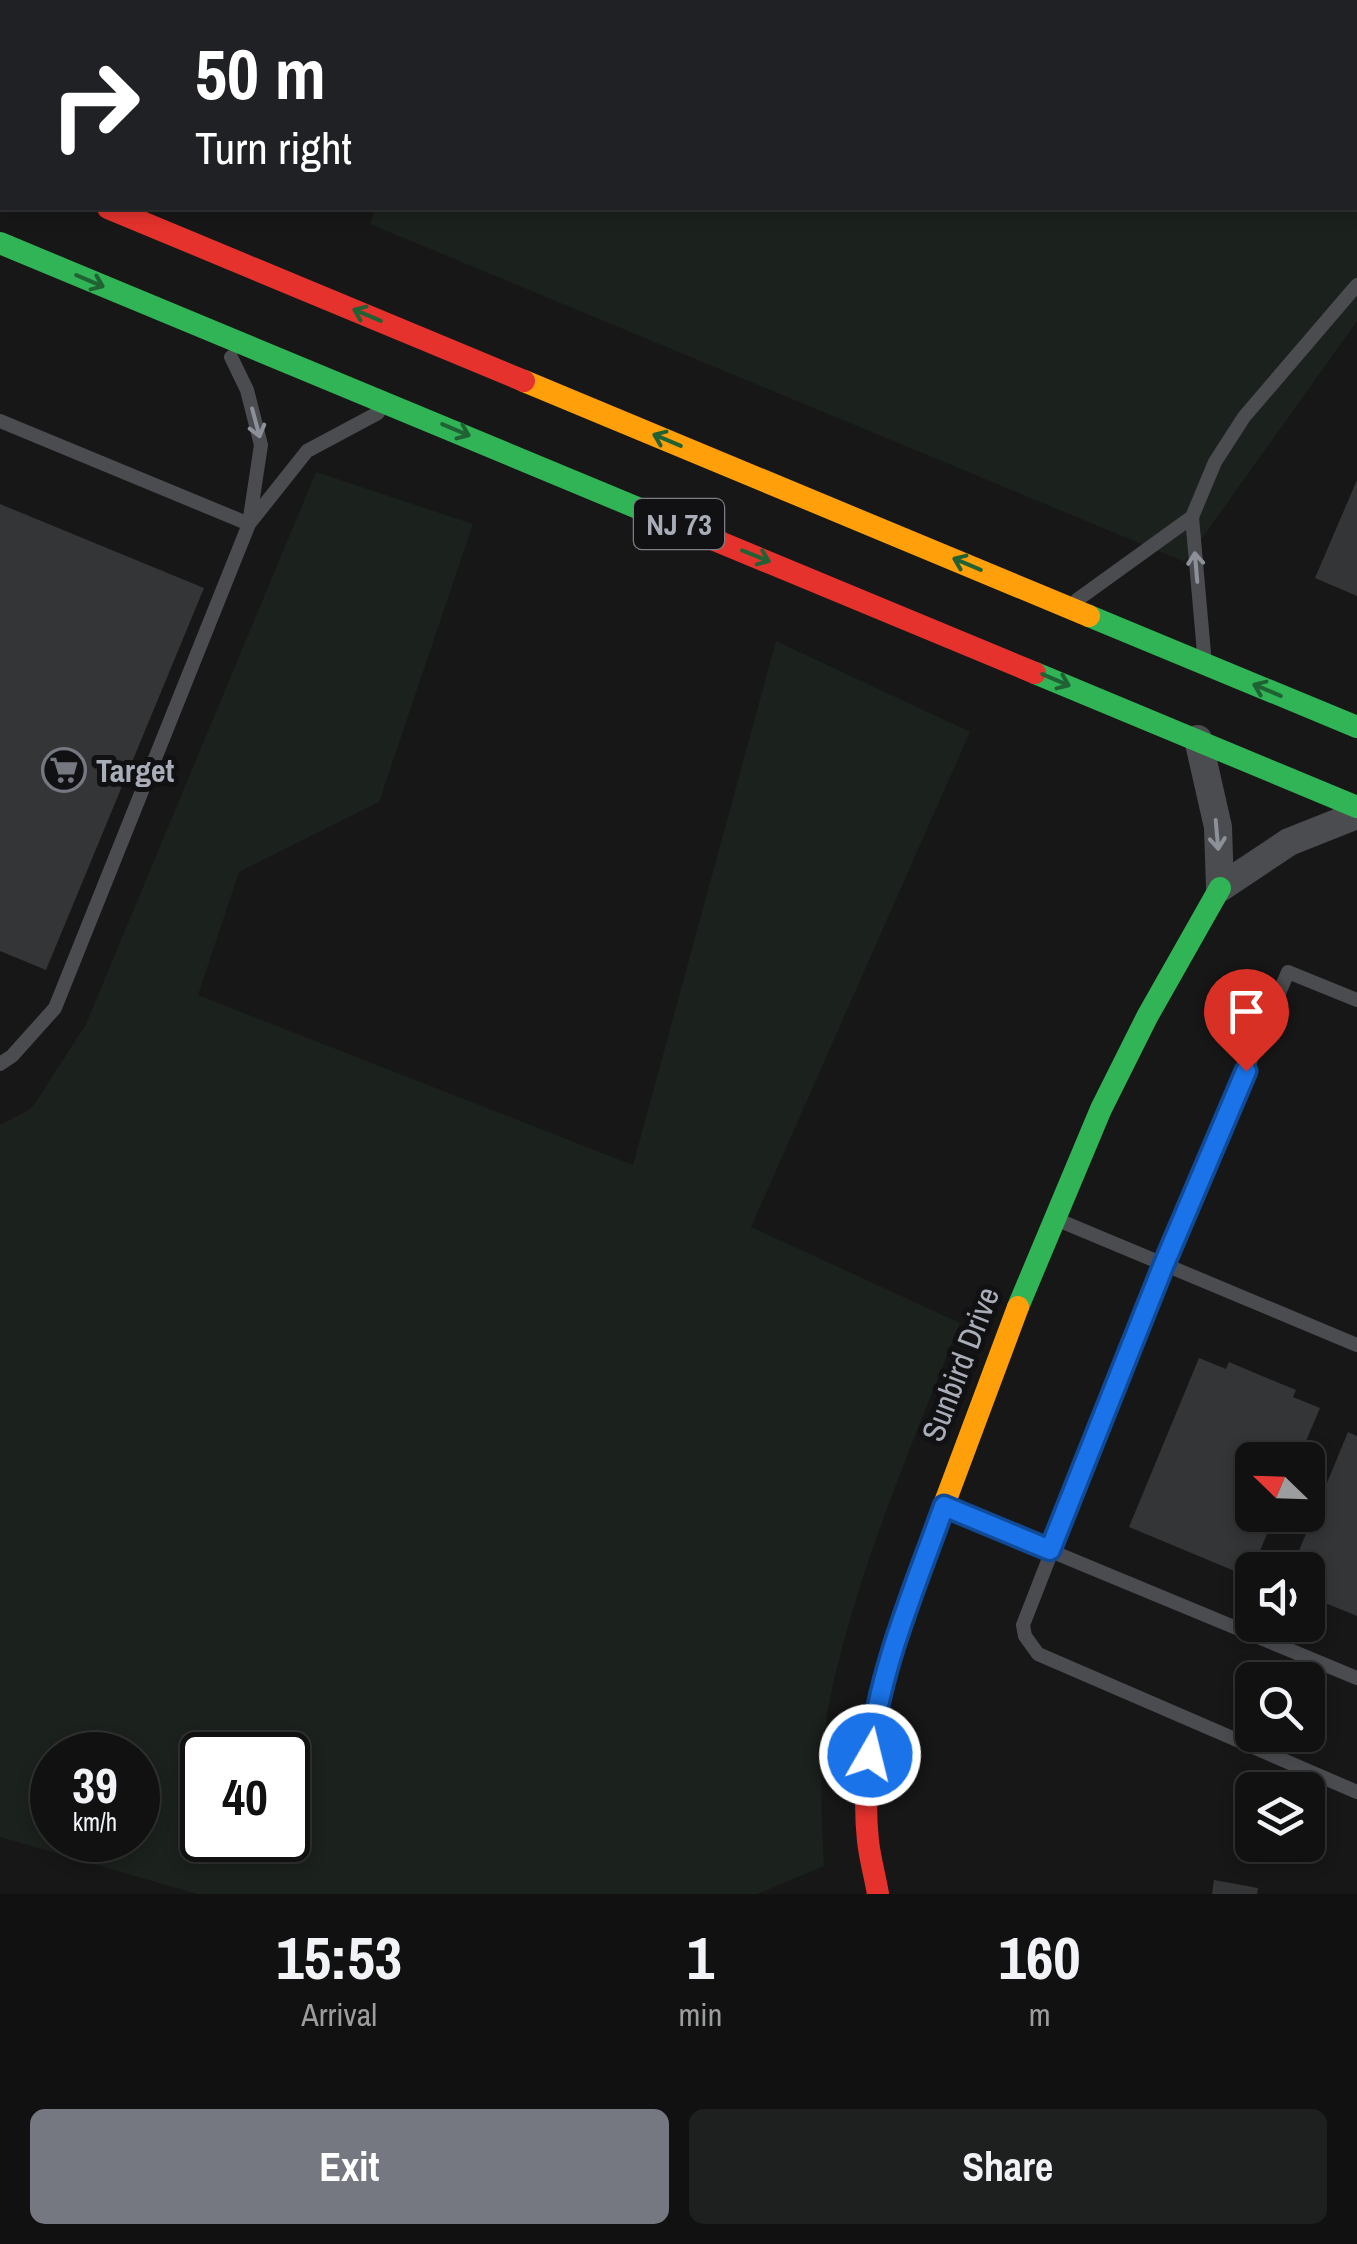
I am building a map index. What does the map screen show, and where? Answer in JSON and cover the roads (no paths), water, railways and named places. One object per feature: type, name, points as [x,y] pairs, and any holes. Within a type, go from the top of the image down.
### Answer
[{"type":"main road","name":"NJ 73","points":[[113,210],[1357,727]]},
{"type":"main road","name":"NJ 73","points":[[0,244],[1357,807]]},
{"type":"main road","name":"Sunbird Drive","points":[[878,1894],[871,1869],[868,1819],[874,1724],[884,1677],[1053,1218],[1124,1061],[1220,888]]},
{"type":"street","points":[[1198,739],[1218,828],[1220,888]]},
{"type":"street","name":"Sunbird Drive","points":[[1220,888],[1290,842],[1357,815]]},
{"type":"lane","points":[[1206,664],[1192,517],[1215,462],[1244,417],[1357,285]]},
{"type":"lane","points":[[0,1064],[55,1008],[249,524],[262,445],[247,390],[219,334]]},
{"type":"lane","points":[[249,524],[307,451],[394,405]]},
{"type":"lane","points":[[0,421],[249,524]]},
{"type":"lane","points":[[1068,606],[1192,517]]},
{"type":"lane","points":[[1357,1000],[1288,972],[1164,1264],[1023,1624],[1025,1636],[1038,1654],[1357,1792]]},
{"type":"lane","points":[[1053,1218],[1357,1345]]},
{"type":"lane","points":[[944,1506],[1357,1678]]},
{"type":"place","name":"Target","points":[[64,770]]}]
